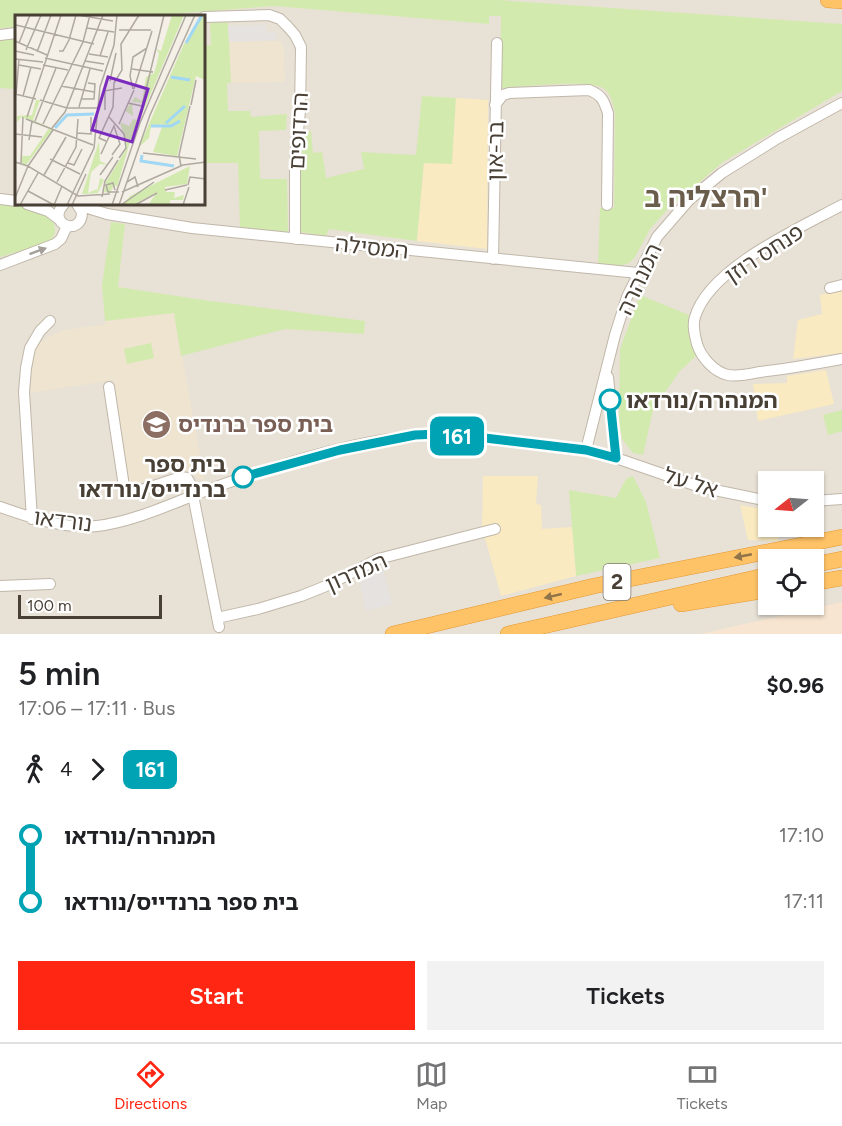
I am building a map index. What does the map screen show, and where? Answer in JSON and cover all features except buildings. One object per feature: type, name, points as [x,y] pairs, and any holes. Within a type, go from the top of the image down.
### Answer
[{"type":"highway","points":[[828,0],[842,1]]},
{"type":"highway","name":"2","points":[[393,634],[594,586],[842,537]]},
{"type":"highway","points":[[824,563],[842,559]]},
{"type":"highway","name":"2","points":[[508,634],[758,577]]},
{"type":"highway","points":[[824,581],[842,578]]},
{"type":"highway","points":[[545,626],[758,592]]},
{"type":"street","name":"הרדופים","points":[[206,17],[269,15],[280,19],[295,35],[301,47],[300,111],[295,161],[295,239]]},
{"type":"street","points":[[0,35],[15,33]]},
{"type":"street","name":"בר-און","points":[[493,260],[497,44]]},
{"type":"street","points":[[495,105],[503,95],[509,93],[590,90],[599,94],[608,113],[607,205]]},
{"type":"street","name":"המנהרה","points":[[586,450],[627,297],[657,237],[688,200],[722,173],[842,102]]},
{"type":"street","points":[[0,199],[15,201]]},
{"type":"street","name":"פנחס רוזן","points":[[842,205],[753,254],[719,282],[702,302],[694,318],[694,333],[698,348],[706,360],[718,371],[730,375],[842,360]]},
{"type":"street","points":[[33,206],[48,211],[64,223]]},
{"type":"street","points":[[0,265],[55,244],[61,239],[64,223],[58,213],[63,206]]},
{"type":"street","points":[[78,206],[82,212],[80,222]]},
{"type":"street","name":"המסילה","points":[[80,206],[107,214],[192,228],[638,273]]},
{"type":"street","name":"המסילה","points":[[64,223],[73,226],[107,214]]},
{"type":"street","points":[[830,288],[842,285]]},
{"type":"street","points":[[32,519],[24,392],[26,368],[30,348],[40,331],[50,321]]},
{"type":"street","name":"המנהרה","points":[[607,370],[616,458]]},
{"type":"street","points":[[109,387],[125,493],[132,493],[182,477],[187,478],[194,495]]},
{"type":"street","name":"נורדאו","points":[[0,507],[32,519],[74,526],[96,526],[133,517],[262,471],[300,460],[415,435],[468,436],[586,450],[616,458]]},
{"type":"street","name":"אל על","points":[[616,458],[700,487],[758,499]]},
{"type":"street","name":"המדרון","points":[[194,495],[218,623],[301,596],[326,586],[378,559],[495,529]]},
{"type":"street","points":[[824,500],[842,499]]},
{"type":"street","points":[[0,586],[50,584]]},
{"type":"shaded area","points":[[0,0],[842,0],[842,634],[0,634]]},
{"type":"shaded area","points":[[266,25],[267,33],[276,32],[276,40],[229,42],[228,26]]},
{"type":"shaded area","points":[[281,41],[284,52],[285,82],[231,83],[229,42]]},
{"type":"shaded area","name":"בית ספר ברנדיס","points":[[174,312],[205,482],[181,467],[130,486],[114,380],[30,393],[34,348],[46,338],[60,331],[105,324],[105,321]]},
{"type":"shaded area","points":[[383,569],[392,604],[366,611],[358,576]]},
{"type":"shaded area","points":[[842,602],[842,634],[700,634],[784,615],[824,615],[824,606]]},
{"type":"green space","points":[[0,0],[499,0],[842,24],[842,91],[723,162],[666,211],[650,229],[635,257],[629,263],[612,268],[598,266],[600,208],[614,208],[615,113],[611,99],[603,88],[595,85],[553,84],[500,88],[501,16],[489,16],[489,24],[274,6],[158,15],[15,15],[15,27],[0,28]]},
{"type":"green space","points":[[228,22],[231,83],[227,83],[228,111],[250,111],[251,117],[287,114],[286,130],[259,131],[260,179],[287,179],[288,232],[282,235],[240,227],[238,163],[206,163],[206,46],[211,45],[210,23]]},
{"type":"green space","points":[[15,36],[14,89],[0,88],[0,37]]},
{"type":"green space","points":[[422,96],[456,98],[452,165],[424,163],[417,241],[329,229],[326,236],[301,232],[300,131],[311,131],[313,153],[322,152],[326,178],[364,169],[361,152],[416,155]]},
{"type":"green space","points":[[0,203],[33,208],[48,216],[53,222],[55,233],[49,242],[0,257]]},
{"type":"green space","points":[[111,222],[125,224],[118,287],[365,321],[364,334],[285,329],[181,356],[174,313],[105,321],[102,286]]},
{"type":"green space","points":[[640,295],[689,315],[690,335],[697,355],[679,372],[653,410],[643,455],[633,453],[622,439],[619,421],[620,349]]},
{"type":"green space","points":[[151,343],[154,358],[127,364],[124,349]]},
{"type":"green space","points":[[842,410],[842,431],[828,435],[823,415]]},
{"type":"green space","points":[[633,476],[646,502],[660,558],[576,576],[569,490],[616,498],[626,479]]},
{"type":"sand","points":[[456,98],[488,100],[487,249],[417,241],[424,163],[452,164]]},
{"type":"sand","points":[[842,290],[842,353],[793,359],[798,320],[822,314],[820,295]]},
{"type":"sand","points":[[826,370],[834,404],[758,421],[753,384],[787,383],[787,376]]},
{"type":"sand","points":[[483,476],[538,476],[536,504],[541,505],[542,529],[572,527],[576,576],[501,596],[482,527]]},
{"type":"sand","points":[[740,505],[758,508],[758,537],[778,537],[779,541],[748,540]]},
{"type":"bus line","name":"161","points":[[243,477],[340,450],[415,435],[468,436],[586,450],[616,458],[610,400]]},
{"type":"place","name":"המנהרה/נורדאו","points":[[610,400]]},
{"type":"place","name":"בית ספר ברנדיס","points":[[157,424]]},
{"type":"place","name":"בית ספר ברנדייס/נורדאו","points":[[243,477]]},
{"type":"district","name":"הרצליה ב'","points":[[706,197]]}]
